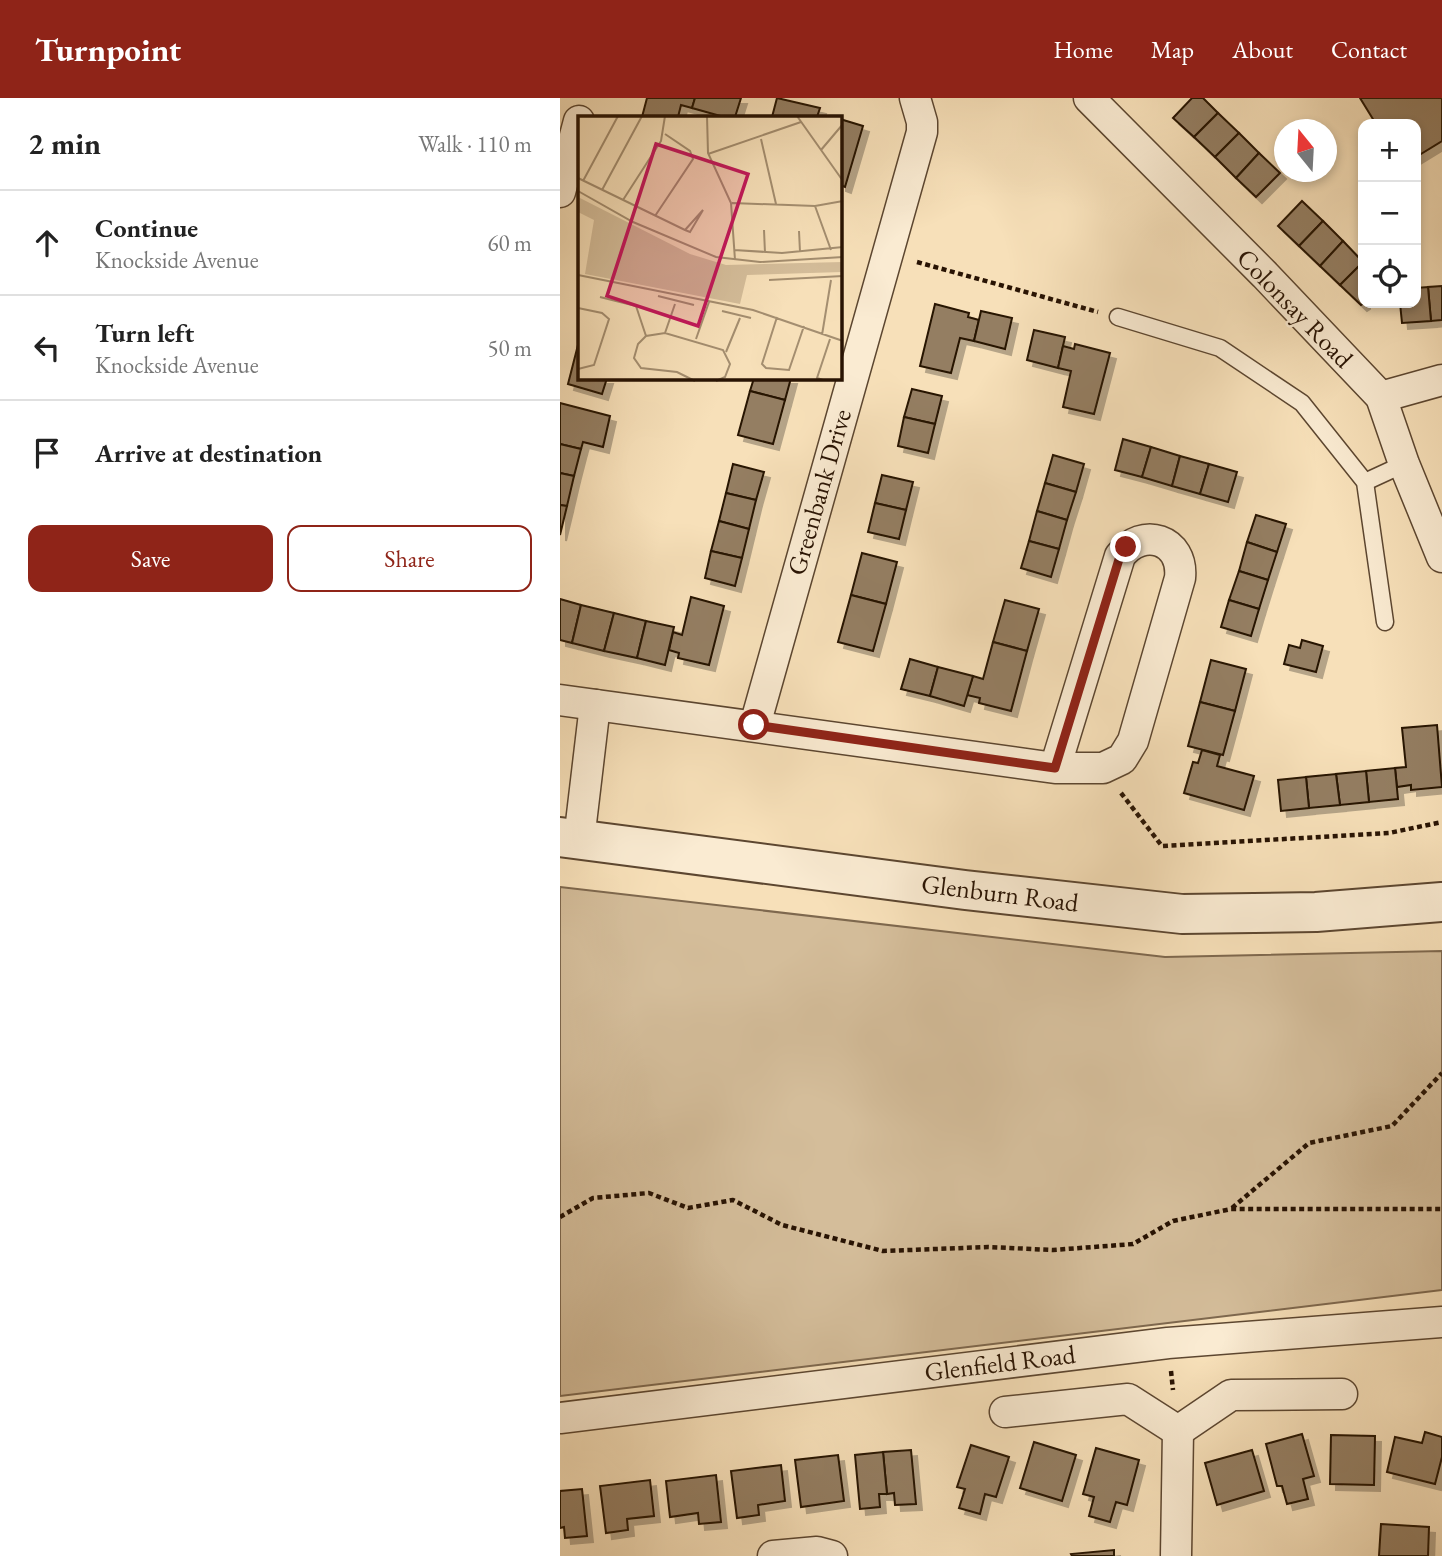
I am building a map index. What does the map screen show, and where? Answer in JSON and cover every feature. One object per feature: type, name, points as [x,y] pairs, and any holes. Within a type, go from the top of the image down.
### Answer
[{"type":"street","points":[[581,116],[585,98]]},
{"type":"street","name":"Greenbank Drive","points":[[754,725],[922,132],[915,98]]},
{"type":"street","name":"Colonsay Road","points":[[1090,98],[1381,397],[1404,464],[1442,557]]},
{"type":"street","points":[[560,192],[578,126]]},
{"type":"street","points":[[1381,397],[1442,380]]},
{"type":"street","points":[[560,700],[1055,768],[1103,768],[1122,759],[1133,741],[1180,578],[1181,568],[1177,556],[1170,547],[1159,541],[1137,541],[1126,547],[1120,556],[1055,768]]},
{"type":"street","points":[[570,839],[594,705]]},
{"type":"street","name":"Glenburn Road","points":[[570,839],[965,890],[1182,914],[1316,912],[1442,902]]},
{"type":"street","name":"Glenfield Road","points":[[560,1418],[1168,1343],[1442,1322]]},
{"type":"street","points":[[1178,1431],[1231,1395],[1342,1394]]},
{"type":"street","points":[[1005,1412],[1128,1399],[1178,1431]]},
{"type":"street","points":[[1175,1556],[1178,1431]]},
{"type":"street","points":[[773,1556],[817,1552],[832,1556]]},
{"type":"lane","points":[[1118,317],[1220,348],[1302,402],[1365,481],[1385,622]]},
{"type":"lane","points":[[1365,481],[1404,464]]},
{"type":"path","points":[[886,254],[1118,317]]},
{"type":"path","points":[[1103,768],[1162,846],[1389,833],[1442,822]]},
{"type":"path","points":[[1231,1209],[1309,1143],[1392,1126],[1442,1073]]},
{"type":"path","points":[[560,1217],[593,1198],[649,1194],[688,1208],[733,1200],[782,1225],[883,1251],[988,1247],[1053,1250],[1133,1244],[1173,1221],[1231,1209],[1442,1209]]},
{"type":"path","points":[[1168,1343],[1178,1431]]},
{"type":"shaded area","points":[[560,887],[1165,957],[1442,951],[1442,1290],[560,1396]]},
{"type":"building","points":[[647,98],[695,98],[692,108],[681,105],[678,116],[642,116]]},
{"type":"building","points":[[695,98],[741,98],[735,116],[720,116],[692,108]]},
{"type":"building","points":[[777,98],[820,108],[817,116],[772,116]]},
{"type":"building","points":[[1192,98],[1203,98],[1218,113],[1194,137],[1173,118]]},
{"type":"building","points":[[1360,98],[1442,98],[1442,141],[1421,154],[1421,119],[1373,119]]},
{"type":"building","points":[[1218,113],[1239,133],[1215,157],[1194,137]]},
{"type":"building","points":[[842,120],[863,126],[845,187],[842,186]]},
{"type":"building","points":[[1239,133],[1259,153],[1236,178],[1215,157]]},
{"type":"building","points":[[1259,153],[1274,167],[1274,179],[1256,197],[1236,178]]},
{"type":"building","points":[[1302,201],[1323,221],[1299,246],[1278,226]]},
{"type":"building","points":[[1323,221],[1343,241],[1320,266],[1299,246]]},
{"type":"building","points":[[1343,241],[1358,257],[1358,267],[1340,285],[1320,266]]},
{"type":"building","points":[[1358,267],[1358,302],[1340,285]]},
{"type":"building","points":[[1442,286],[1442,320],[1431,321],[1428,287]]},
{"type":"building","points":[[1428,287],[1431,321],[1402,323],[1400,308],[1421,308],[1421,288]]},
{"type":"building","points":[[935,304],[969,313],[968,317],[979,320],[974,341],[960,338],[951,373],[920,366]]},
{"type":"building","points":[[981,311],[1012,318],[1005,349],[974,341]]},
{"type":"building","points":[[1034,330],[1065,337],[1058,368],[1027,360]]},
{"type":"building","points":[[1075,344],[1110,353],[1094,414],[1063,407],[1071,371],[1058,368],[1063,346],[1074,349]]},
{"type":"building","points":[[578,345],[578,380],[606,380],[602,394],[568,384]]},
{"type":"building","points":[[753,380],[790,380],[785,400],[750,391]]},
{"type":"building","points":[[912,389],[942,396],[935,424],[904,417]]},
{"type":"building","points":[[750,391],[785,400],[773,444],[738,435]]},
{"type":"building","points":[[560,403],[610,416],[603,447],[583,442],[581,449],[560,444]]},
{"type":"building","points":[[904,417],[935,424],[928,453],[898,446]]},
{"type":"building","points":[[1123,439],[1151,447],[1142,477],[1115,470]]},
{"type":"building","points":[[560,444],[581,449],[574,476],[560,473]]},
{"type":"building","points":[[1151,447],[1180,456],[1172,486],[1142,477]]},
{"type":"building","points":[[1053,455],[1084,464],[1076,492],[1045,483]]},
{"type":"building","points":[[1180,456],[1209,464],[1200,494],[1172,486]]},
{"type":"building","points":[[733,464],[764,472],[756,500],[726,493]]},
{"type":"building","points":[[1209,464],[1237,472],[1228,502],[1200,494]]},
{"type":"building","points":[[560,473],[574,476],[567,506],[560,505]]},
{"type":"building","points":[[882,475],[913,482],[906,510],[875,503]]},
{"type":"building","points":[[1045,483],[1076,492],[1067,520],[1037,511]]},
{"type":"building","points":[[726,493],[756,500],[749,529],[719,521]]},
{"type":"building","points":[[875,503],[906,510],[899,539],[868,532]]},
{"type":"building","points":[[560,505],[567,506],[560,535]]},
{"type":"building","points":[[1037,511],[1067,520],[1059,549],[1029,541]]},
{"type":"building","points":[[1256,515],[1286,524],[1277,552],[1247,542]]},
{"type":"building","points":[[719,521],[749,529],[742,558],[711,551]]},
{"type":"building","points":[[1029,541],[1059,549],[1051,577],[1021,568]]},
{"type":"building","points":[[1247,542],[1277,552],[1268,580],[1239,571]]},
{"type":"building","points":[[711,551],[742,558],[735,586],[705,578]]},
{"type":"building","points":[[862,553],[897,562],[886,604],[851,595]]},
{"type":"building","points":[[1239,571],[1268,580],[1259,609],[1229,600]]},
{"type":"building","points":[[851,595],[886,604],[873,651],[838,642]]},
{"type":"building","points":[[691,597],[724,606],[709,665],[678,658],[679,653],[669,650],[673,632],[682,635]]},
{"type":"building","points":[[560,599],[581,605],[572,643],[560,640]]},
{"type":"building","points":[[1005,600],[1039,609],[1027,651],[993,642]]},
{"type":"building","points":[[1229,600],[1259,609],[1251,636],[1221,627]]},
{"type":"building","points":[[581,605],[614,613],[604,651],[572,643]]},
{"type":"building","points":[[614,613],[646,621],[637,658],[604,651]]},
{"type":"building","points":[[646,621],[674,627],[665,665],[637,658]]},
{"type":"building","points":[[1302,640],[1323,646],[1316,672],[1284,664],[1289,645],[1300,648]]},
{"type":"building","points":[[993,642],[1027,651],[1011,711],[979,703],[980,698],[967,695],[973,676],[983,679]]},
{"type":"building","points":[[910,659],[938,667],[930,696],[901,689]]},
{"type":"building","points":[[1211,660],[1246,669],[1235,711],[1200,702]]},
{"type":"building","points":[[938,667],[973,676],[964,706],[930,696]]},
{"type":"building","points":[[1200,702],[1235,711],[1223,755],[1188,746]]},
{"type":"building","points":[[1437,725],[1442,787],[1411,790],[1411,785],[1397,787],[1395,768],[1406,767],[1402,728]]},
{"type":"building","points":[[1202,750],[1220,755],[1217,766],[1254,776],[1244,810],[1184,793],[1193,762],[1198,763]]},
{"type":"building","points":[[1395,768],[1398,799],[1369,802],[1366,771]]},
{"type":"building","points":[[1366,771],[1369,802],[1340,805],[1336,774]]},
{"type":"building","points":[[1336,774],[1340,805],[1309,808],[1306,777]]},
{"type":"building","points":[[1306,777],[1309,808],[1281,811],[1278,780]]},
{"type":"building","points":[[1425,1432],[1442,1437],[1442,1457],[1435,1484],[1387,1472],[1395,1437],[1422,1443]]},
{"type":"building","points":[[1302,1434],[1314,1476],[1303,1479],[1308,1499],[1287,1504],[1282,1486],[1277,1486],[1266,1444]]},
{"type":"building","points":[[1331,1435],[1375,1436],[1374,1485],[1330,1484]]},
{"type":"building","points":[[1034,1442],[1076,1455],[1062,1501],[1020,1488]]},
{"type":"building","points":[[971,1445],[1009,1457],[996,1497],[985,1494],[980,1514],[959,1508],[965,1489],[957,1487]]},
{"type":"building","points":[[1096,1448],[1139,1460],[1127,1505],[1116,1502],[1110,1522],[1089,1516],[1094,1497],[1083,1494]]},
{"type":"building","points":[[911,1450],[916,1504],[895,1505],[894,1493],[887,1494],[883,1452]]},
{"type":"building","points":[[1252,1450],[1264,1491],[1217,1505],[1205,1463]]},
{"type":"building","points":[[883,1452],[887,1494],[879,1494],[880,1507],[860,1509],[855,1455]]},
{"type":"building","points":[[838,1455],[844,1501],[801,1507],[795,1460]]},
{"type":"building","points":[[781,1465],[785,1501],[758,1505],[759,1515],[737,1518],[731,1471]]},
{"type":"building","points":[[716,1475],[721,1522],[699,1524],[698,1513],[670,1517],[666,1481]]},
{"type":"building","points":[[650,1480],[654,1516],[627,1519],[628,1530],[606,1533],[600,1486]]},
{"type":"building","points":[[582,1489],[587,1536],[565,1538],[564,1527],[560,1528],[560,1491]]},
{"type":"building","points":[[1381,1524],[1429,1527],[1428,1556],[1379,1556]]},
{"type":"building","points":[[1114,1550],[1114,1556],[1071,1554]]},
{"type":"route","points":[[754,725],[1055,768],[1120,556],[1126,547]]}]
